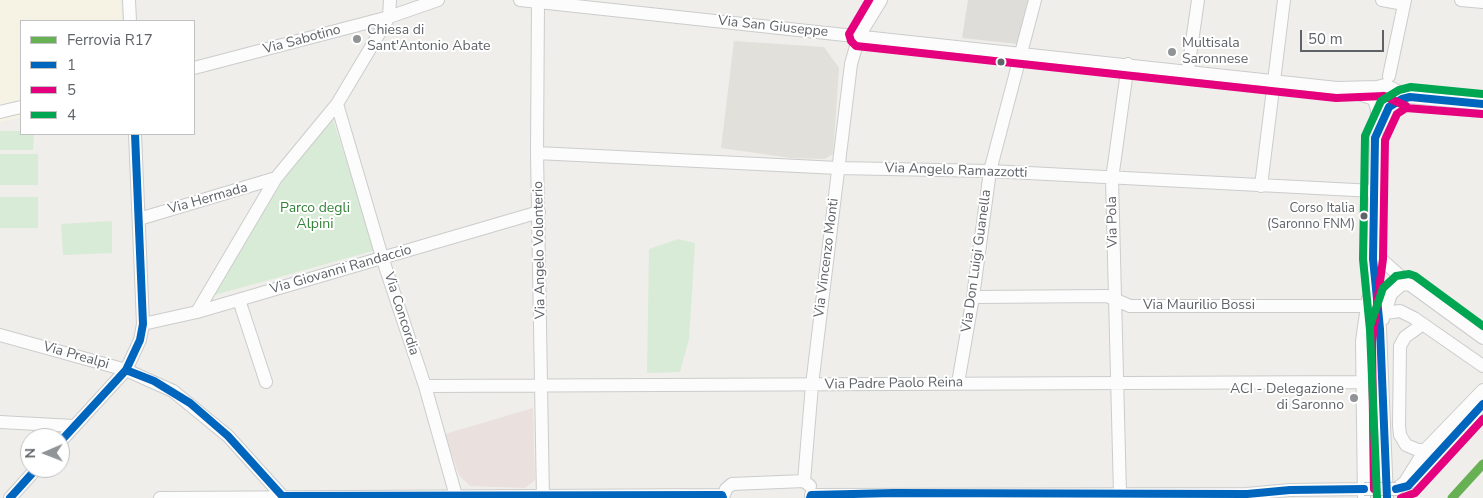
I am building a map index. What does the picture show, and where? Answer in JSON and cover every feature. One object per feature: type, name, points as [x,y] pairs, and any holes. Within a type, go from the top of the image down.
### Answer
[{"type":"street","points":[[128,0],[130,20]]},
{"type":"street","points":[[197,312],[276,178],[336,104],[389,17],[390,0]]},
{"type":"street","name":"Via Sabotino","points":[[195,68],[389,17],[438,0]]},
{"type":"street","name":"Via San Giuseppe","points":[[520,0],[1021,52],[1337,88],[1385,85],[1410,97]]},
{"type":"street","name":"Via Vincenzo Monti","points":[[804,481],[812,385],[851,64],[859,36],[881,0]]},
{"type":"street","name":"Via Don Luigi Guanella","points":[[958,383],[973,297],[990,171],[1035,0]]},
{"type":"street","points":[[1188,70],[1198,0]]},
{"type":"street","points":[[1261,186],[1284,0]]},
{"type":"street","points":[[1382,0],[1405,2],[1389,76]]},
{"type":"street","points":[[1461,0],[1483,2]]},
{"type":"street","name":"Via Angelo Volonterio","points":[[538,1],[537,153],[543,384],[543,497]]},
{"type":"street","name":"Via Pola","points":[[1120,494],[1112,179],[1128,64]]},
{"type":"street","points":[[1337,88],[1374,99],[1377,110],[1373,256],[1391,493]]},
{"type":"street","points":[[1375,138],[1389,107],[1397,101],[1410,97],[1483,104]]},
{"type":"street","name":"Via Concordia","points":[[336,104],[382,257],[424,386],[456,496]]},
{"type":"street","points":[[0,112],[20,107]]},
{"type":"street","points":[[70,431],[126,370],[140,340],[143,324],[135,135]]},
{"type":"street","name":"Via Angelo Ramazzotti","points":[[537,153],[838,168],[990,171],[1374,192]]},
{"type":"street","name":"Via Hermada","points":[[139,219],[276,178]]},
{"type":"street","name":"Via Giovanni Randaccio","points":[[143,324],[197,312],[539,212]]},
{"type":"street","points":[[1373,256],[1483,338]]},
{"type":"street","points":[[1364,493],[1363,327],[1373,256]]},
{"type":"street","points":[[1380,329],[1391,294],[1401,285],[1409,284]]},
{"type":"street","name":"Via Maurilio Bossi","points":[[973,297],[1107,296],[1130,306],[1366,306]]},
{"type":"street","points":[[239,300],[266,382]]},
{"type":"street","points":[[1385,313],[1400,311],[1423,324],[1483,366]]},
{"type":"street","points":[[1423,324],[1406,337],[1400,346],[1399,426],[1400,435],[1406,445],[1418,450],[1425,450]]},
{"type":"street","name":"Via Prealpi","points":[[0,334],[126,370],[154,381],[190,403],[228,436],[283,497]]},
{"type":"street","name":"Via Padre Paolo Reina","points":[[424,386],[543,384],[812,385],[1118,381],[1363,382]]},
{"type":"street","points":[[1391,493],[1405,482],[1425,450],[1483,390]]},
{"type":"street","points":[[160,498],[723,497],[732,484],[804,481],[810,486],[810,496],[1247,494],[1290,490],[1391,493],[1408,486],[1483,404]]},
{"type":"street","points":[[0,422],[74,426]]},
{"type":"street","points":[[10,498],[28,478]]},
{"type":"shaded area","points":[[0,0],[120,0],[122,20],[20,20],[20,117],[0,122]]},
{"type":"shaded area","points":[[968,0],[1028,0],[1018,44],[962,38]]},
{"type":"shaded area","points":[[734,41],[824,47],[839,68],[833,154],[825,159],[791,158],[721,148]]},
{"type":"shaded area","points":[[533,408],[535,480],[525,488],[470,486],[459,475],[445,434]]},
{"type":"green space","name":"Parco degli Alpini","points":[[332,117],[376,250],[211,296],[282,182]]},
{"type":"green space","points":[[0,131],[20,131],[20,135],[34,135],[33,150],[0,150]]},
{"type":"green space","points":[[0,154],[38,154],[38,185],[0,185]]},
{"type":"green space","points":[[0,197],[38,197],[38,228],[0,228]]},
{"type":"green space","points":[[112,221],[112,253],[63,255],[61,224]]},
{"type":"green space","points":[[678,239],[695,243],[689,339],[680,372],[647,373],[649,249]]},
{"type":"rail line","name":"R17","points":[[1452,498],[1483,464]]},
{"type":"transit line","name":"5","points":[[869,0],[849,34],[851,41],[856,46],[1336,98],[1384,96],[1406,106]]},
{"type":"transit line","name":"4","points":[[1377,498],[1370,330],[1363,259],[1365,136],[1381,101],[1399,90],[1411,87],[1483,94]]},
{"type":"transit line","name":"1","points":[[1387,498],[1380,329],[1373,259],[1375,138],[1389,107],[1402,99],[1410,97],[1483,104]]},
{"type":"transit line","name":"5","points":[[1374,489],[1372,342],[1383,259],[1385,140],[1397,114],[1406,108],[1482,114]]},
{"type":"transit line","name":"1","points":[[70,431],[126,370],[140,340],[143,324],[135,135]]},
{"type":"transit line","name":"4","points":[[1370,326],[1383,288],[1396,276],[1409,274],[1415,276],[1483,326]]},
{"type":"transit line","name":"1","points":[[126,370],[154,381],[190,403],[228,436],[284,498]]},
{"type":"transit line","name":"1","points":[[1396,489],[1408,486],[1483,404]]},
{"type":"transit line","name":"5","points":[[1401,498],[1415,493],[1483,419]]},
{"type":"transit line","name":"1","points":[[10,498],[28,478]]},
{"type":"transit line","name":"1","points":[[810,498],[811,495],[894,493],[1247,494],[1290,490],[1364,489]]},
{"type":"transit line","name":"1","points":[[282,496],[722,495],[723,498]]},
{"type":"place","name":"Chiesa di Sant'Antonio Abate","points":[[357,39]]},
{"type":"place","name":"Multisala Saronnese","points":[[1172,52]]},
{"type":"place","name":"Corso Italia (Saronno FNM)","points":[[1364,216]]},
{"type":"place","name":"ACI - Delegazione di Saronno","points":[[1354,398]]}]
